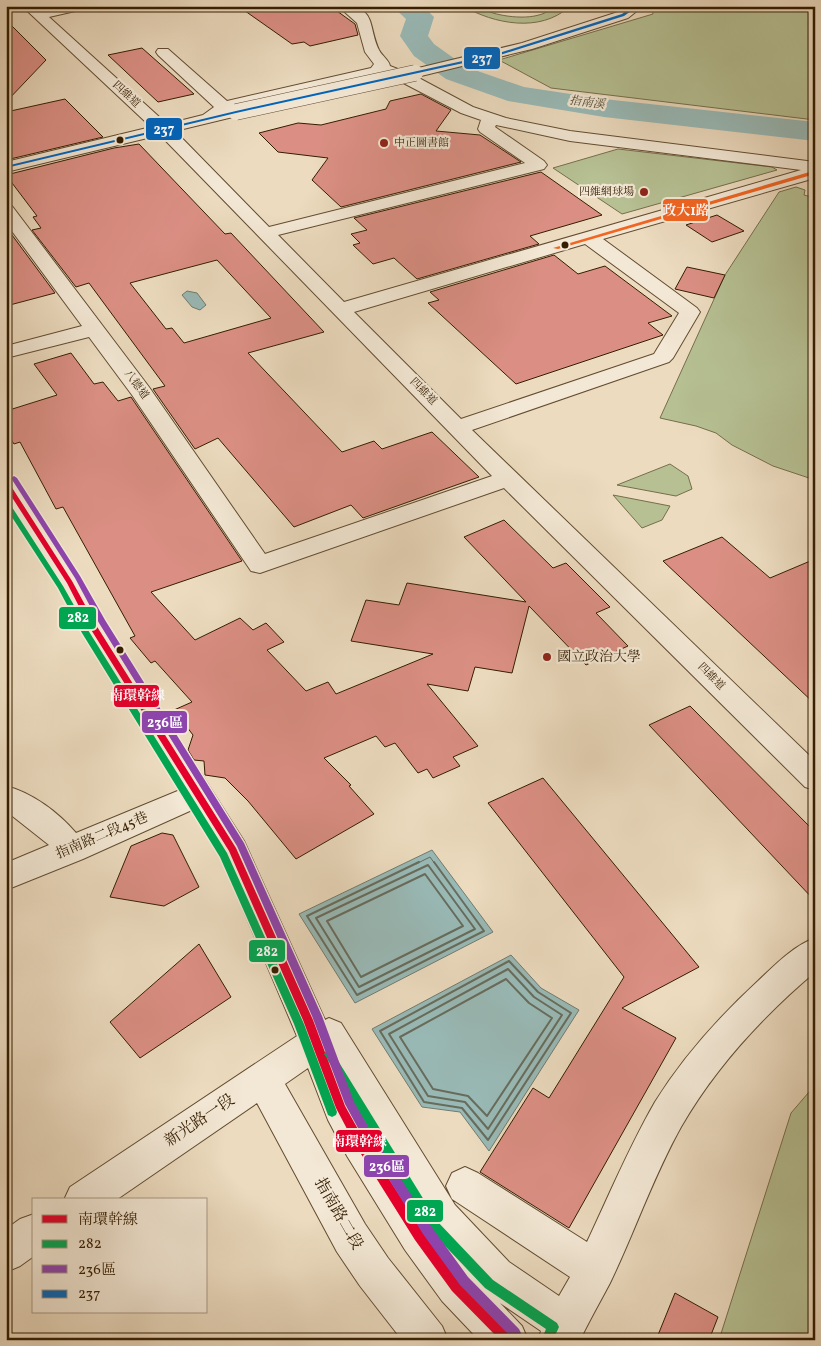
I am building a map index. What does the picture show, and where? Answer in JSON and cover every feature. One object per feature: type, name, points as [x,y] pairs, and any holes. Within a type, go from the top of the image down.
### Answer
[{"type":"street","points":[[34,10],[79,6]]},
{"type":"street","points":[[345,6],[362,19],[368,34],[369,47],[383,64],[384,71]]},
{"type":"street","points":[[209,118],[242,116],[412,77],[543,41],[623,15],[636,6]]},
{"type":"street","name":"四維道","points":[[34,10],[163,129],[458,428],[815,779]]},
{"type":"street","points":[[521,28],[543,41]]},
{"type":"street","points":[[163,52],[230,109]]},
{"type":"street","points":[[6,167],[209,118],[230,109],[384,71],[412,77],[467,110],[490,119],[570,136],[815,167]]},
{"type":"street","points":[[230,109],[412,77]]},
{"type":"street","points":[[266,233],[538,165],[529,156],[486,129],[490,119]]},
{"type":"street","points":[[340,309],[815,172]]},
{"type":"street","name":"八德道","points":[[6,210],[141,392],[260,565],[509,478]]},
{"type":"street","points":[[458,428],[662,358],[690,312],[589,238]]},
{"type":"street","points":[[6,352],[94,329]]},
{"type":"street","points":[[6,483],[70,583],[93,626],[234,850],[308,1020],[341,1108],[360,1143],[408,1220],[456,1287],[508,1340]]},
{"type":"street","name":"指南路二段45巷","points":[[6,877],[198,795]]},
{"type":"street","points":[[6,798],[14,800],[56,831],[72,850]]},
{"type":"street","points":[[316,1043],[329,1034],[441,1219],[495,1276],[562,1332],[595,1270],[641,1167],[682,1092],[725,1038],[792,971],[815,952]]},
{"type":"street","name":"新光路一段","points":[[86,1198],[316,1043]]},
{"type":"street","name":"指南路二段","points":[[263,1079],[351,1238],[374,1272],[428,1340]]},
{"type":"street","points":[[465,1186],[595,1270]]},
{"type":"street","points":[[6,1252],[32,1234]]},
{"type":"green space","points":[[463,6],[479,6],[489,12],[517,17],[542,14],[554,6],[586,7],[578,10],[569,7],[545,20],[517,23],[489,17]]},
{"type":"green space","points":[[652,6],[815,6],[815,120],[551,88],[499,60],[653,14]]},
{"type":"green space","name":"四維網球場","points":[[618,149],[772,167],[777,170],[622,214],[553,168]]},
{"type":"green space","points":[[796,187],[805,190],[804,195],[815,198],[815,480],[773,466],[732,445],[716,433],[696,426],[660,418],[725,275],[779,192]]},
{"type":"green space","points":[[670,464],[688,476],[692,489],[676,496],[617,485]]},
{"type":"green space","points":[[613,495],[670,506],[662,520],[642,528]]},
{"type":"green space","points":[[815,1085],[815,1340],[719,1340],[791,1113]]},
{"type":"water","points":[[187,291],[197,293],[206,305],[200,310],[192,307],[182,295]]},
{"type":"water","points":[[432,850],[493,932],[355,1003],[299,914]]},
{"type":"water","points":[[511,955],[541,988],[579,1010],[489,1151],[460,1112],[422,1107],[372,1029]]},
{"type":"building","points":[[238,6],[330,6],[355,24],[358,35],[310,46],[304,42],[292,44]]},
{"type":"building","points":[[6,20],[46,60],[6,102]]},
{"type":"building","points":[[142,48],[194,94],[158,102],[108,55]]},
{"type":"building","name":"中正圖書館","points":[[421,94],[451,110],[436,131],[480,135],[521,162],[341,207],[312,180],[328,158],[278,152],[259,133],[298,123],[321,125],[386,109],[390,101]]},
{"type":"building","points":[[65,99],[103,137],[6,160],[6,112]]},
{"type":"building","points":[[139,144],[225,234],[231,233],[324,332],[248,353],[342,452],[374,441],[382,449],[432,432],[479,477],[363,518],[351,505],[294,527],[218,438],[195,449],[153,389],[165,386],[89,283],[76,287],[32,230],[41,228],[33,217],[37,216],[6,175],[114,148]],"holes":[[[217,260],[271,318],[184,343],[172,328],[166,329],[130,283]]]},
{"type":"building","points":[[541,172],[602,215],[530,236],[539,244],[417,279],[394,258],[373,264],[353,245],[360,243],[351,234],[367,230],[354,218]]},
{"type":"building","points":[[717,215],[744,231],[712,242],[686,225]]},
{"type":"building","points":[[12,235],[55,293],[6,306],[6,236]]},
{"type":"building","points":[[554,255],[578,274],[605,266],[672,316],[648,323],[663,335],[516,384],[428,303],[439,300],[430,292]]},
{"type":"building","points":[[687,267],[725,275],[714,298],[675,289]]},
{"type":"building","points":[[71,353],[94,384],[103,382],[118,401],[131,397],[242,561],[151,592],[195,640],[240,618],[253,630],[266,623],[284,642],[267,650],[306,691],[328,682],[336,694],[433,654],[351,641],[366,600],[399,605],[407,583],[526,602],[464,537],[504,520],[553,568],[566,563],[610,607],[596,613],[628,646],[586,665],[529,606],[512,673],[475,667],[468,691],[427,684],[478,746],[453,757],[460,766],[433,778],[427,769],[418,773],[395,743],[385,747],[376,736],[324,758],[351,785],[349,786],[374,814],[296,859],[248,801],[225,778],[205,775],[204,761],[194,760],[188,750],[193,735],[174,710],[192,702],[155,661],[151,663],[130,638],[135,636],[63,507],[56,509],[20,442],[14,444],[6,432],[6,411],[57,395],[34,364]]},
{"type":"building","points":[[722,537],[770,578],[815,559],[815,704],[663,561]]},
{"type":"building","points":[[690,706],[815,832],[815,901],[649,725]]},
{"type":"building","points":[[543,778],[699,967],[622,1008],[676,1038],[569,1228],[480,1172],[533,1088],[549,1098],[624,977],[488,803]]},
{"type":"building","points":[[162,833],[173,835],[199,887],[164,906],[110,897],[131,846]]},
{"type":"building","points":[[199,944],[231,997],[140,1058],[110,1022]]},
{"type":"building","points":[[675,1293],[718,1317],[709,1340],[656,1340]]},
{"type":"waterway","name":"指南溪","points":[[405,6],[420,17],[414,36],[424,50],[456,73],[519,95],[604,108],[815,132]]},
{"type":"transit line","name":"237","points":[[6,167],[236,112],[500,54],[623,15],[636,6]]},
{"type":"transit line","name":"政大1路","points":[[556,248],[815,172]]},
{"type":"transit line","name":"236區","points":[[14,478],[78,578],[102,621],[241,845],[317,1016],[350,1104],[369,1138],[427,1230],[464,1281],[515,1333]]},
{"type":"transit line","name":"南環幹線","points":[[6,483],[70,583],[93,626],[233,850],[308,1020],[341,1108],[360,1143],[419,1236],[456,1287],[508,1340]]},
{"type":"transit line","name":"282","points":[[6,502],[61,588],[85,631],[224,855],[299,1024],[332,1112]]},
{"type":"transit line","name":"282","points":[[329,1054],[433,1225],[489,1284],[553,1327],[549,1336]]},
{"type":"place","name":"中正圖書館","points":[[384,143]]},
{"type":"place","name":"四維網球場","points":[[644,192]]},
{"type":"place","name":"國立政治大學","points":[[547,657]]}]
